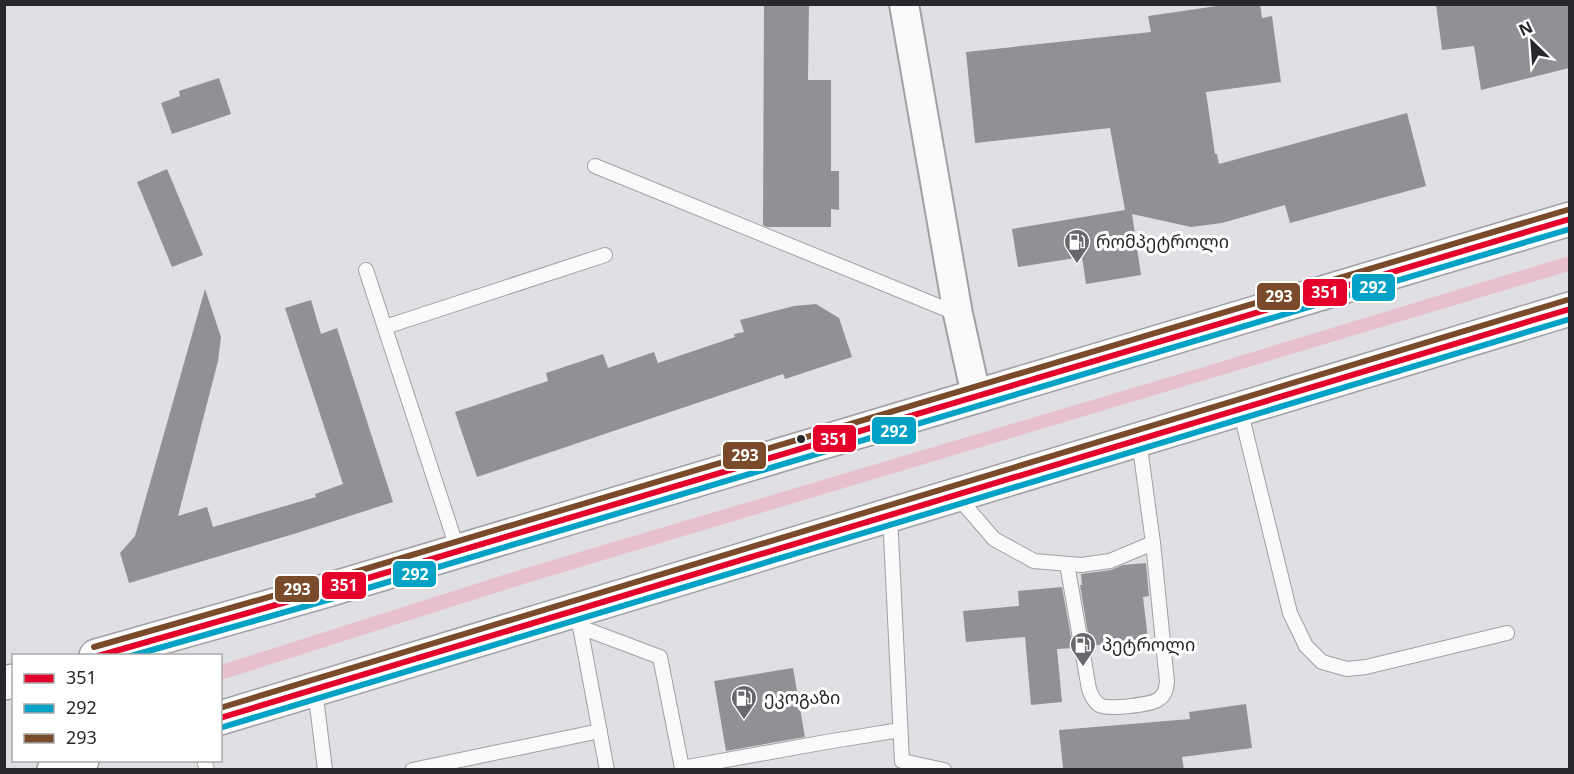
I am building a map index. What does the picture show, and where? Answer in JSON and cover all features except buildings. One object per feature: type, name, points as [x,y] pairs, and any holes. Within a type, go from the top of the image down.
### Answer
[{"type":"main road","points":[[110,651],[328,590],[1569,219]]},
{"type":"main road","points":[[222,717],[315,689],[578,618],[890,515],[1569,309]]},
{"type":"main road","points":[[54,770],[76,762]]},
{"type":"street","points":[[904,4],[958,314],[976,395]]},
{"type":"lane","points":[[595,166],[958,314]]},
{"type":"lane","points":[[385,327],[605,255]]},
{"type":"lane","points":[[366,270],[458,551]]},
{"type":"lane","points":[[1240,410],[1290,613],[1306,646],[1322,662],[1347,669],[1366,668],[1507,633]]},
{"type":"lane","points":[[1067,564],[1092,697],[1098,704],[1107,708],[1152,703],[1161,698],[1166,691],[1167,682],[1153,543],[1139,440]]},
{"type":"lane","points":[[956,495],[994,539],[1034,561],[1081,565],[1110,561],[1153,543]]},
{"type":"lane","points":[[890,515],[901,765],[944,770]]},
{"type":"lane","points":[[578,618],[660,657],[682,768],[900,730]]},
{"type":"lane","points":[[578,618],[607,770]]},
{"type":"lane","points":[[315,689],[325,770]]},
{"type":"lane","points":[[412,770],[600,731]]},
{"type":"shaded area","points":[[1569,256],[1569,271],[530,582],[222,680],[222,665],[526,568]]},
{"type":"transit line","name":"293","points":[[94,647],[325,581],[1567,210]]},
{"type":"transit line","name":"351","points":[[105,654],[328,590],[1570,219]]},
{"type":"transit line","name":"292","points":[[138,654],[331,599],[1570,229]]},
{"type":"transit line","name":"293","points":[[222,707],[1567,300]]},
{"type":"transit line","name":"351","points":[[222,717],[1570,309]]},
{"type":"transit line","name":"292","points":[[223,727],[1570,319]]},
{"type":"place","name":"რომპეტროლი","points":[[1077,265]]},
{"type":"place","name":"პეტროლი","points":[[1083,668]]},
{"type":"place","name":"ეკოგაზი","points":[[744,721]]}]
